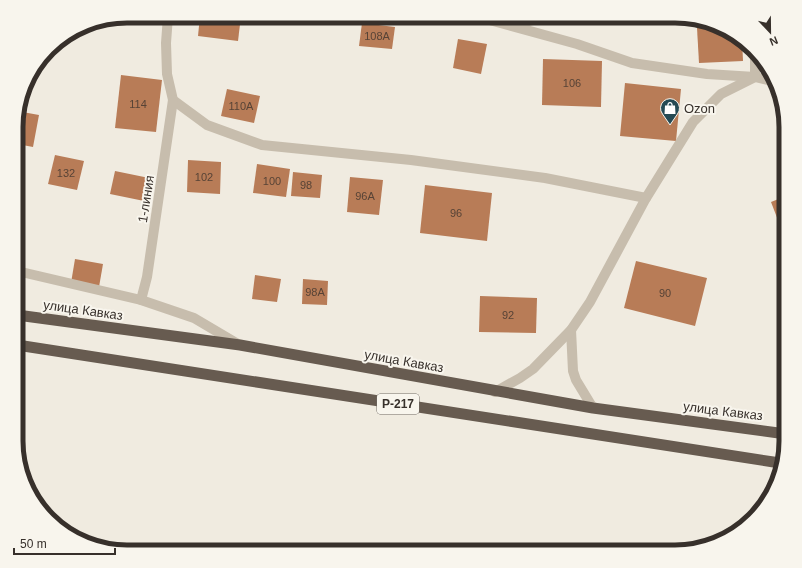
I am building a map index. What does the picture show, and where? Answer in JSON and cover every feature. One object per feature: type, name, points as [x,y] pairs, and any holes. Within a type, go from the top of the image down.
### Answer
[{"type":"highway","name":"улица Кавказ","points":[[23,316],[240,345],[495,392],[593,408],[779,433]]},
{"type":"highway","name":"Р-217","points":[[23,346],[777,462]]},
{"type":"street","points":[[167,23],[166,43],[167,74],[173,100],[207,125],[262,145],[411,160],[530,176],[646,198]]},
{"type":"street","points":[[503,23],[577,44],[632,63],[707,74],[755,77],[767,80]]},
{"type":"street","points":[[511,25],[519,23]]},
{"type":"street","points":[[755,62],[755,77]]},
{"type":"street","points":[[495,392],[534,369],[571,330],[590,302],[646,198],[693,122],[721,94],[755,77]]},
{"type":"street","name":"1-линия","points":[[141,300],[147,276],[173,100]]},
{"type":"street","points":[[23,272],[141,300],[194,318],[240,345]]},
{"type":"street","points":[[571,330],[573,371],[578,384],[593,408]]},
{"type":"building","points":[[199,23],[240,23],[238,41],[198,36]]},
{"type":"building","points":[[362,23],[395,27],[392,49],[359,46]]},
{"type":"building","points":[[697,28],[704,28],[727,37],[742,49],[743,61],[699,63]]},
{"type":"building","points":[[458,39],[487,44],[481,74],[453,68]]},
{"type":"building","points":[[543,59],[602,61],[601,107],[542,105]]},
{"type":"building","points":[[121,75],[162,80],[156,132],[115,128]]},
{"type":"building","points":[[625,83],[681,89],[676,141],[620,136]]},
{"type":"building","points":[[227,89],[260,96],[254,123],[221,116]]},
{"type":"building","points":[[24,112],[39,115],[33,147],[23,145]]},
{"type":"building","points":[[55,155],[84,161],[77,190],[48,184]]},
{"type":"building","points":[[188,160],[221,162],[220,194],[187,192]]},
{"type":"building","points":[[257,164],[290,169],[286,197],[253,193]]},
{"type":"building","points":[[115,171],[154,179],[149,202],[110,194]]},
{"type":"building","points":[[293,172],[322,175],[320,198],[291,196]]},
{"type":"building","points":[[350,177],[383,180],[379,215],[347,212]]},
{"type":"building","points":[[425,185],[492,193],[487,241],[420,233]]},
{"type":"building","points":[[779,199],[779,223],[771,202]]},
{"type":"building","points":[[75,259],[103,264],[99,287],[71,283]]},
{"type":"building","points":[[636,261],[707,278],[695,326],[624,308]]},
{"type":"building","points":[[255,275],[281,279],[277,302],[252,299]]},
{"type":"building","points":[[303,279],[328,281],[327,305],[302,304]]},
{"type":"building","points":[[480,296],[537,298],[536,333],[479,332]]},
{"type":"place","name":"Ozon","points":[[670,125]]}]
